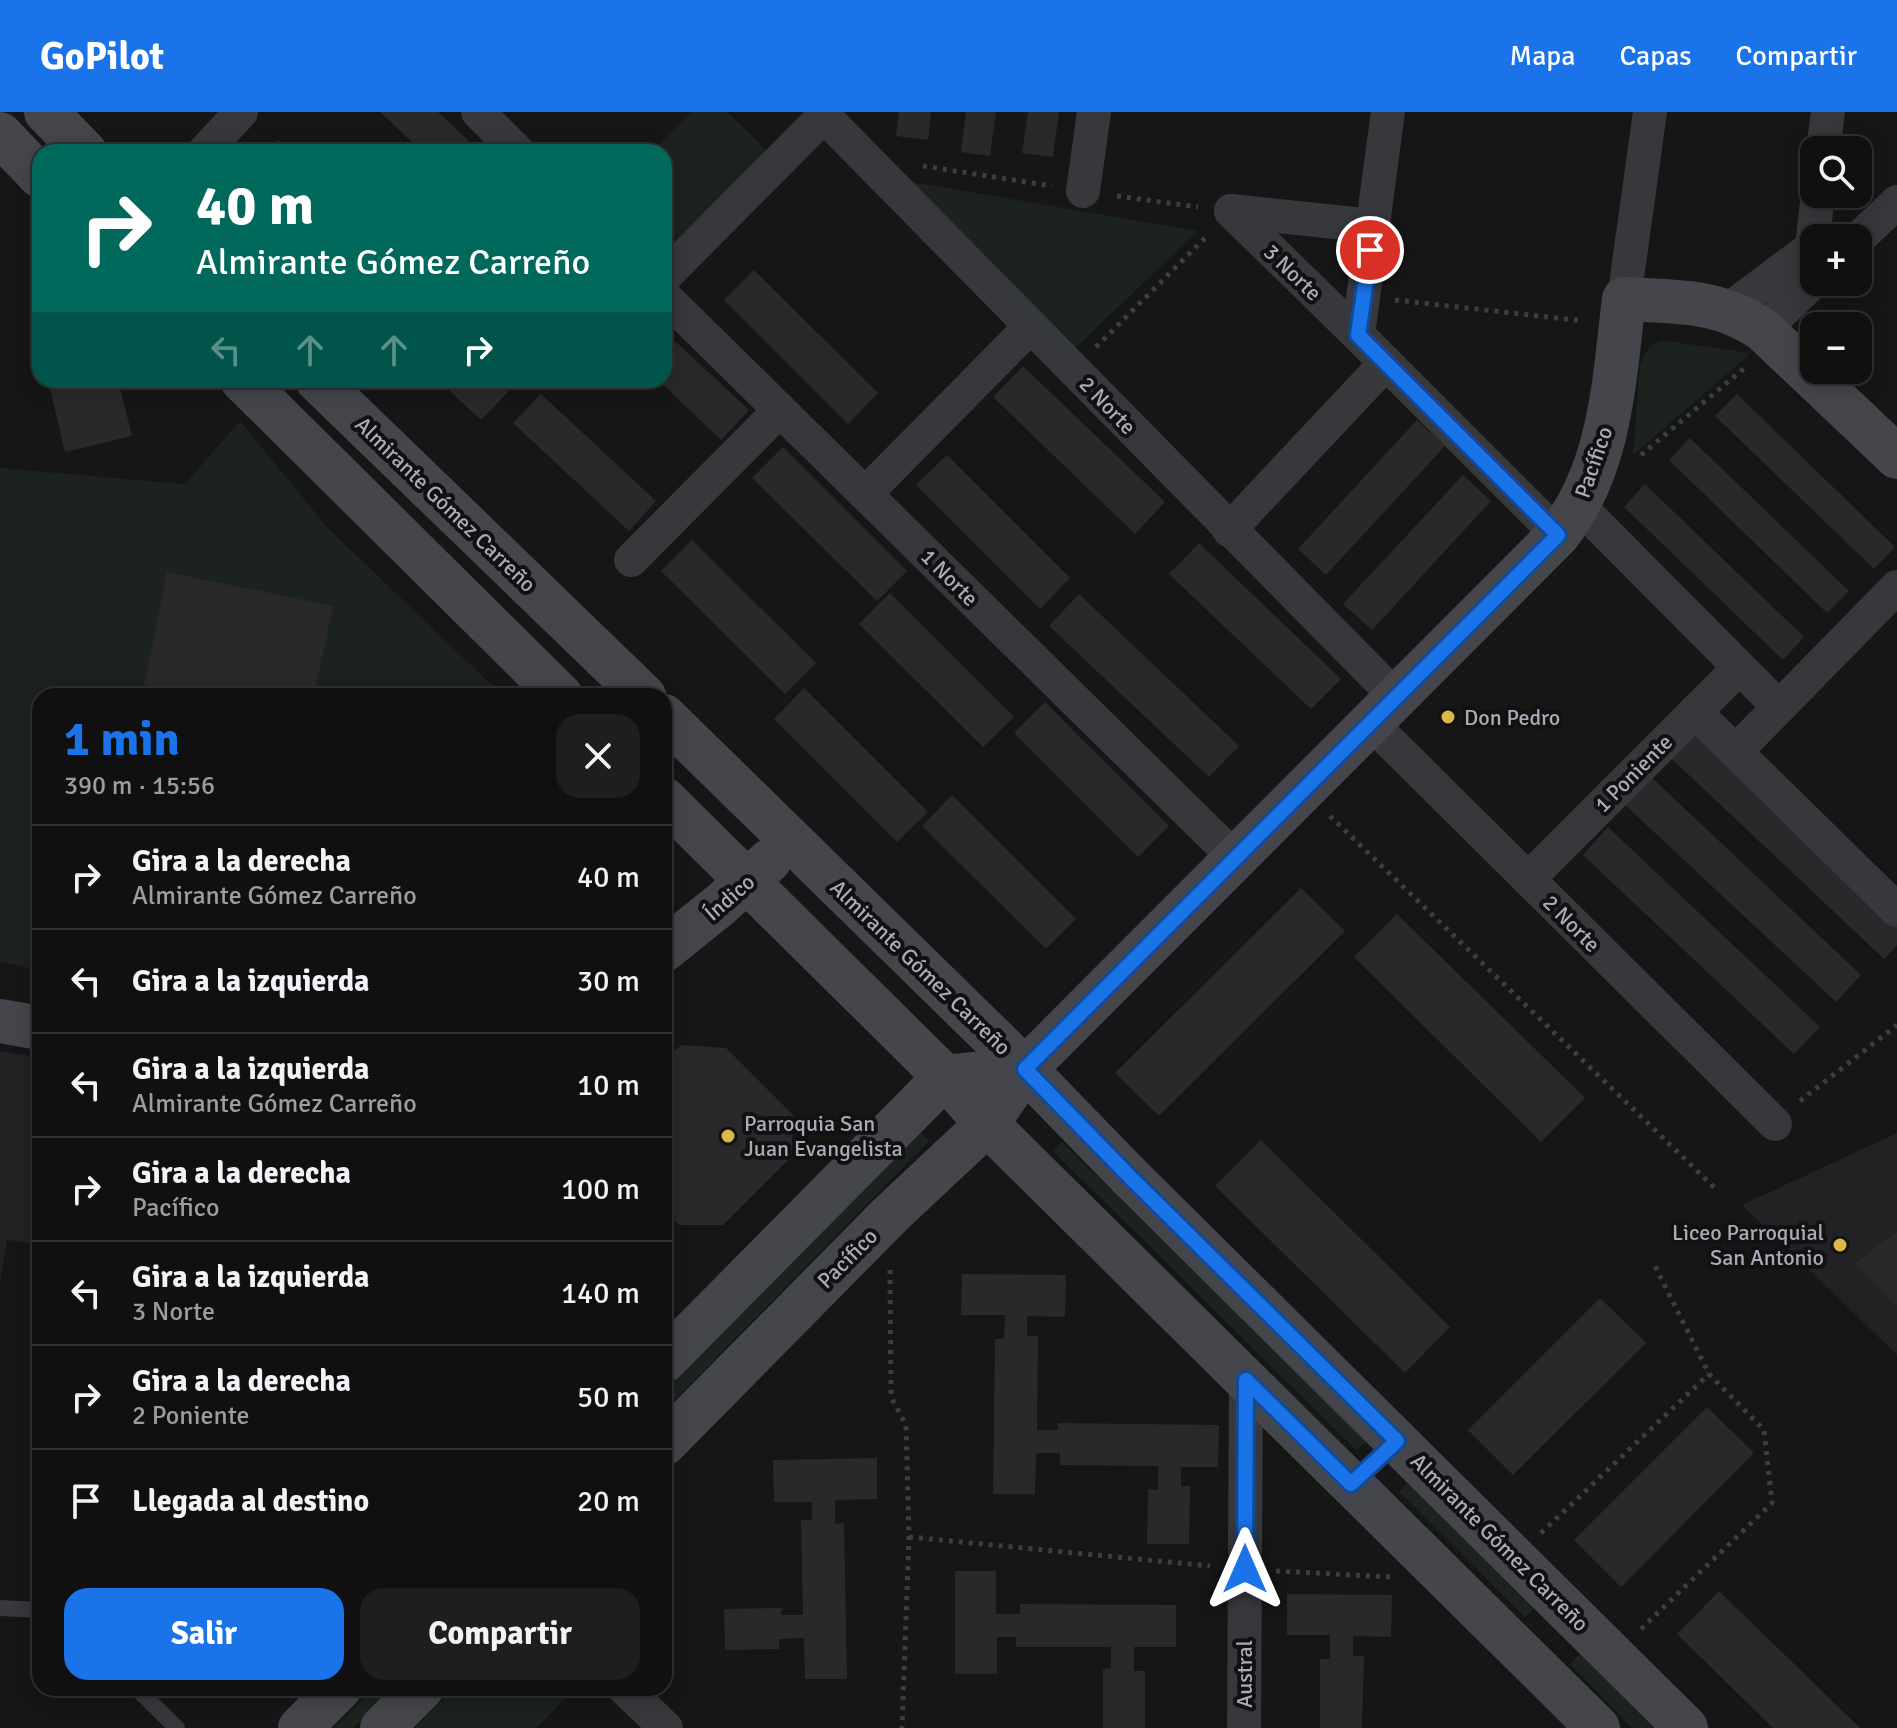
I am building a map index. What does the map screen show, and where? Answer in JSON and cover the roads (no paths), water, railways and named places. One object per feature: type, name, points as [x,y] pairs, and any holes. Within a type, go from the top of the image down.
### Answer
[{"type":"street","points":[[46,112],[77,144]]},
{"type":"street","points":[[211,144],[241,112]]},
{"type":"street","points":[[478,112],[510,144]]},
{"type":"street","points":[[1083,191],[1094,112]]},
{"type":"street","points":[[1358,335],[1388,112]]},
{"type":"street","name":"Pacífico","points":[[672,1436],[890,1215],[987,1124],[1025,1069],[1568,521],[1603,445],[1650,112]]},
{"type":"street","points":[[1825,136],[1828,112]]},
{"type":"street","points":[[672,269],[822,114]]},
{"type":"street","name":"2 Norte","points":[[822,114],[1229,530],[1528,879],[1775,1124]]},
{"type":"street","points":[[0,134],[32,168]]},
{"type":"street","points":[[1872,226],[1897,202]]},
{"type":"street","points":[[1756,327],[1812,247],[1816,208]]},
{"type":"street","name":"3 Norte","points":[[1373,226],[1231,211],[1386,363],[1739,668],[1779,707]]},
{"type":"street","points":[[1756,327],[1800,292]]},
{"type":"street","points":[[1622,312],[1685,302],[1756,327],[1897,457]]},
{"type":"street","name":"1 Norte","points":[[672,304],[1235,858]]},
{"type":"street","points":[[865,494],[1031,326]]},
{"type":"street","points":[[1229,530],[1386,363]]},
{"type":"street","points":[[250,388],[553,688]]},
{"type":"street","name":"Almirante Gómez Carreño","points":[[325,388],[636,688]]},
{"type":"street","points":[[631,560],[780,410]]},
{"type":"street","points":[[1735,752],[1897,587]]},
{"type":"street","name":"1 Poniente","points":[[1528,879],[1739,668]]},
{"type":"street","points":[[1695,712],[1897,910]]},
{"type":"street","name":"Almirante Gómez Carreño","points":[[672,724],[1025,1069],[1686,1728]]},
{"type":"street","points":[[672,807],[945,1077],[987,1124],[1598,1728]]},
{"type":"street","name":"Índico","points":[[672,944],[748,882],[790,839]]},
{"type":"street","points":[[0,1021],[32,1027]]},
{"type":"street","points":[[672,1353],[945,1077],[1025,1069]]},
{"type":"street","name":"Austral","points":[[1244,1728],[1246,1380]]},
{"type":"street","points":[[1351,1484],[1397,1441]]},
{"type":"street","points":[[1522,1654],[1568,1609]]},
{"type":"street","points":[[382,1728],[414,1696]]},
{"type":"street","points":[[632,1696],[666,1728]]},
{"type":"lane","points":[[0,1608],[32,1608]]},
{"type":"lane","points":[[144,1696],[177,1728]]},
{"type":"place","name":"Don Pedro","points":[[1448,717]]},
{"type":"place","name":"Parroquia San Juan Evangelista","points":[[728,1136]]},
{"type":"place","name":"Liceo Parroquial San Antonio","points":[[1840,1245]]}]
